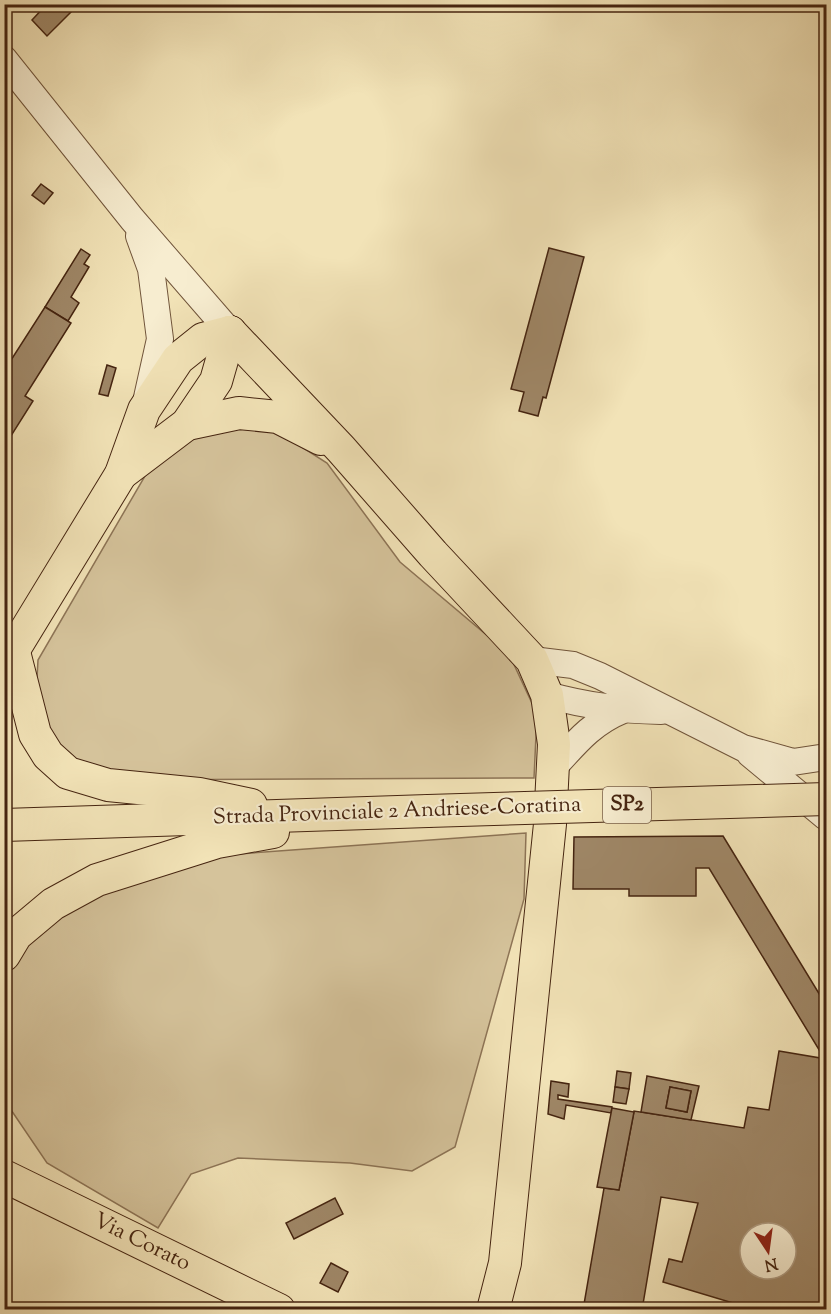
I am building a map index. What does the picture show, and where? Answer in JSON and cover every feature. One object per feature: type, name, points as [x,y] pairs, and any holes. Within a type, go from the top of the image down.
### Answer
[{"type":"main road","points":[[230,332],[203,339],[178,359],[144,410],[121,474],[9,659],[35,734],[48,755],[68,773],[108,785],[199,794],[302,815]]},
{"type":"main road","points":[[121,474],[187,424],[216,381],[230,332]]},
{"type":"main road","points":[[230,332],[341,449],[433,554],[532,660],[547,695],[554,744],[550,824],[505,1263],[494,1310]]},
{"type":"main road","points":[[187,424],[239,413],[278,417],[341,449]]},
{"type":"main road","name":"Strada Provinciale 2 Andriese-Coratina","points":[[4,825],[826,799]]},
{"type":"main road","points":[[4,955],[16,935],[53,904],[97,880],[218,842],[377,813]]},
{"type":"main road","name":"Via Corato","points":[[4,1176],[279,1310]]},
{"type":"main road","points":[[505,1263],[512,1310]]},
{"type":"street","points":[[4,60],[132,219],[230,332]]},
{"type":"street","points":[[132,219],[151,269],[160,339],[144,410]]},
{"type":"street","points":[[532,660],[573,665],[600,676],[743,748],[793,762],[826,757]]},
{"type":"street","points":[[547,695],[587,706],[668,711]]},
{"type":"street","points":[[553,768],[585,733],[605,717],[623,710]]},
{"type":"street","points":[[743,748],[826,817]]},
{"type":"shaded area","points":[[261,421],[327,463],[400,562],[509,654],[537,714],[534,778],[116,780],[59,756],[35,715],[38,660],[156,457],[188,431]]},
{"type":"shaded area","points":[[526,833],[524,899],[455,1147],[412,1171],[350,1163],[238,1158],[191,1174],[158,1228],[47,1163],[5,1101],[6,965],[76,899],[183,858]]},
{"type":"building","points":[[47,4],[79,4],[47,36],[32,20]]},
{"type":"building","points":[[41,184],[53,193],[44,204],[32,195]]},
{"type":"building","points":[[549,248],[584,257],[546,398],[543,397],[538,416],[519,411],[524,392],[511,389]]},
{"type":"building","points":[[81,249],[90,255],[84,264],[89,267],[71,297],[79,303],[68,321],[45,307]]},
{"type":"building","points":[[45,307],[71,323],[25,396],[33,401],[4,447],[4,371]]},
{"type":"building","points":[[107,365],[116,368],[108,396],[99,394]]},
{"type":"building","points":[[723,836],[826,1005],[826,1059],[709,868],[696,868],[696,896],[629,896],[629,889],[573,889],[574,837]]},
{"type":"building","points":[[779,1051],[826,1059],[826,1310],[742,1310],[743,1306],[663,1282],[669,1259],[682,1262],[698,1203],[661,1197],[642,1310],[583,1310],[604,1188],[619,1190],[634,1111],[744,1128],[748,1107],[769,1110]]},
{"type":"building","points":[[617,1071],[631,1073],[629,1089],[615,1087]]},
{"type":"building","points":[[647,1076],[699,1086],[691,1120],[641,1112]],"holes":[[[670,1087],[691,1091],[687,1112],[666,1108]]]},
{"type":"building","points":[[551,1081],[569,1084],[568,1097],[558,1095],[558,1099],[612,1107],[611,1113],[566,1105],[564,1119],[548,1114]]},
{"type":"building","points":[[615,1087],[629,1089],[626,1104],[613,1102]]},
{"type":"building","points":[[670,1087],[691,1091],[687,1112],[666,1108]]},
{"type":"building","points":[[612,1108],[634,1112],[619,1190],[597,1187]]},
{"type":"building","points":[[335,1198],[343,1214],[294,1239],[286,1223]]},
{"type":"building","points":[[331,1263],[348,1272],[338,1292],[320,1283]]}]
